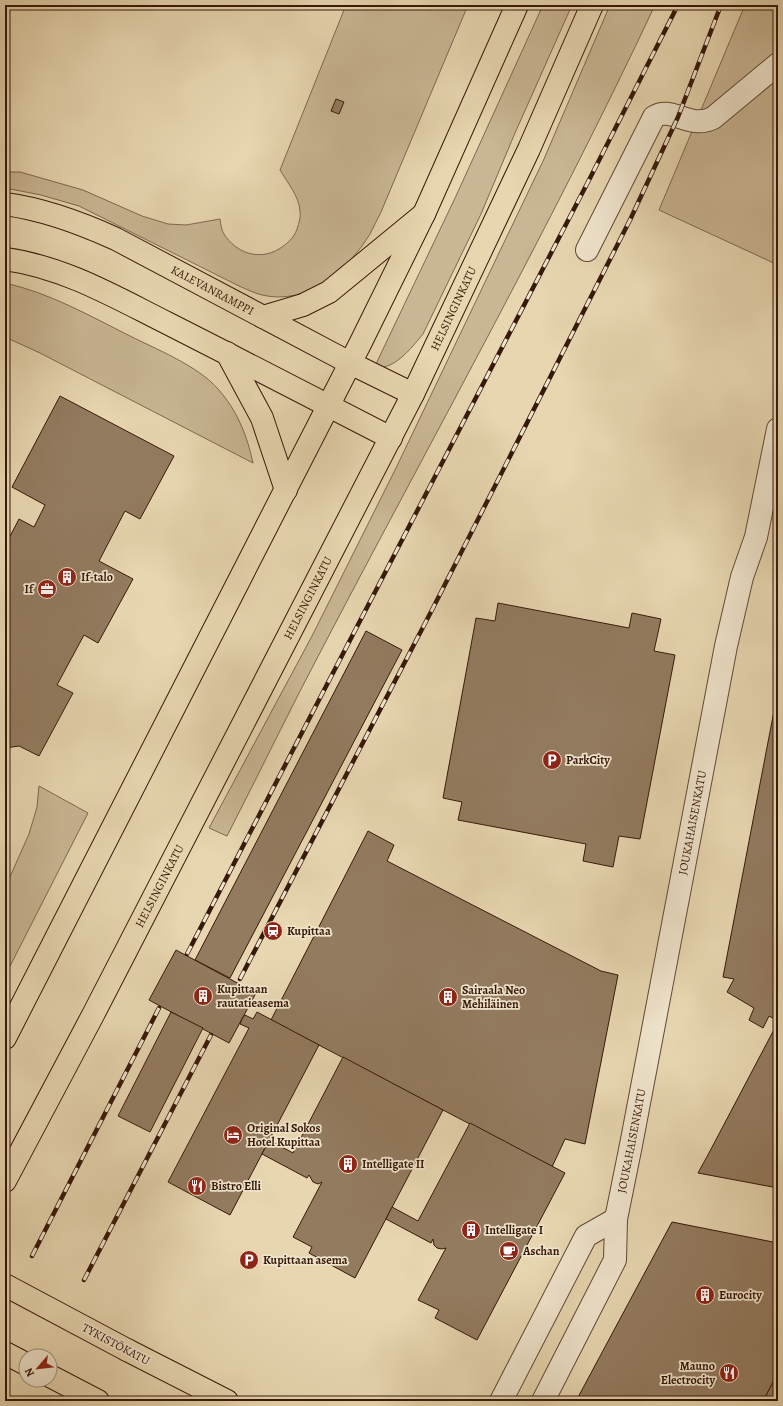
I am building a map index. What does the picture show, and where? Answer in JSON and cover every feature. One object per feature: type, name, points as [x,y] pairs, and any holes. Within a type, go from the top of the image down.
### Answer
[{"type":"main road","points":[[5,1038],[329,406],[424,214],[518,5]]},
{"type":"main road","name":"HELSINGINKATU","points":[[5,1181],[94,1013],[413,394],[529,149],[592,5]]},
{"type":"main road","name":"KALEVANRAMPPI","points":[[5,204],[47,213],[93,228],[350,363],[413,394]]},
{"type":"main road","points":[[263,317],[303,305],[329,292],[424,214]]},
{"type":"main road","points":[[5,258],[34,264],[75,278],[226,353],[391,438]]},
{"type":"main road","points":[[226,353],[264,423],[286,490]]},
{"type":"main road","name":"TYKISTÖKATU","points":[[5,1285],[227,1401]]},
{"type":"main road","points":[[5,1353],[18,1360]]},
{"type":"main road","points":[[58,1380],[98,1401]]},
{"type":"street","points":[[587,250],[654,116],[667,113],[690,121],[706,122],[713,118],[778,64]]},
{"type":"street","name":"JOUKAHAISENKATU","points":[[543,1401],[615,1260],[616,1219],[633,1137],[732,615],[742,577],[756,537],[778,429]]},
{"type":"street","points":[[501,1401],[586,1236],[616,1219]]},
{"type":"shaded area","points":[[346,5],[468,5],[381,212],[370,234],[350,260],[325,282],[310,290],[295,295],[279,297],[262,295],[239,286],[79,206],[41,195],[5,188],[5,172],[20,172],[83,190],[142,216],[168,224],[186,225],[220,219],[222,231],[229,241],[241,250],[248,253],[256,255],[264,254],[271,253],[279,249],[292,238],[296,232],[300,216],[299,205],[295,195],[280,170]]},
{"type":"shaded area","points":[[543,5],[572,5],[481,214],[423,334],[406,354],[395,362],[384,367],[375,366],[456,196]]},
{"type":"shaded area","points":[[610,5],[655,5],[535,246],[312,667],[227,836],[209,828],[312,636],[396,468],[544,159]]},
{"type":"shaded area","points":[[745,5],[778,5],[778,265],[659,210]]},
{"type":"shaded area","points":[[5,283],[22,287],[54,299],[85,313],[165,353],[200,373],[218,389],[231,405],[248,443],[253,463],[40,353],[5,337]]},
{"type":"shaded area","points":[[39,786],[88,813],[5,976],[5,888],[29,834],[37,807]]},
{"type":"building","points":[[336,99],[344,102],[339,114],[331,111]]},
{"type":"building","name":"If-talo","points":[[60,396],[174,456],[140,519],[125,511],[99,561],[133,579],[98,643],[84,635],[57,685],[73,693],[39,756],[19,746],[5,748],[5,546],[19,519],[34,527],[45,505],[12,487]]},
{"type":"building","name":"ParkCity","points":[[498,603],[629,628],[632,613],[661,619],[654,651],[675,655],[640,839],[619,836],[613,867],[583,861],[586,844],[458,820],[462,802],[443,798],[476,618],[495,621]]},
{"type":"building","points":[[366,631],[402,650],[230,978],[195,960]]},
{"type":"building","points":[[778,690],[778,1021],[769,1016],[763,1028],[749,1020],[754,1008],[727,992],[734,979],[723,977]]},
{"type":"building","name":"Sairaala Neo Mehiläinen","points":[[368,831],[394,845],[387,861],[601,971],[618,975],[585,1144],[565,1139],[552,1167],[271,1020]]},
{"type":"building","name":"Kupittaan rautatieasema","points":[[176,950],[256,993],[229,1043],[149,1000]]},
{"type":"building","points":[[171,1012],[203,1028],[150,1132],[118,1116]]},
{"type":"building","points":[[257,1012],[319,1045],[230,1215],[168,1182],[249,1028],[240,1024],[242,1019],[245,1015],[253,1019]]},
{"type":"building","points":[[778,1022],[778,1188],[698,1173],[710,1151]]},
{"type":"building","name":"Intelligate II","points":[[343,1057],[443,1110],[355,1278],[309,1253],[312,1247],[293,1237],[322,1182],[318,1184],[313,1182],[309,1175],[307,1178],[262,1154],[269,1140],[293,1153]]},
{"type":"building","name":"Intelligate I","points":[[470,1123],[565,1173],[477,1340],[435,1318],[439,1310],[418,1300],[446,1248],[437,1248],[434,1245],[433,1239],[431,1243],[386,1219],[392,1207],[418,1221]]},
{"type":"building","name":"Eurocity","points":[[672,1222],[778,1243],[778,1261],[776,1265],[778,1267],[778,1373],[763,1401],[576,1401]]},
{"type":"building","points":[[778,1373],[778,1401],[763,1401]]},
{"type":"railway","points":[[187,954],[588,182],[678,5]]},
{"type":"railway","points":[[240,979],[433,608],[630,220],[678,117],[721,5]]},
{"type":"railway","points":[[32,1256],[159,1008]]},
{"type":"railway","points":[[84,1280],[211,1035]]},
{"type":"place","name":"If-talo","points":[[67,577]]},
{"type":"place","name":"If","points":[[47,589]]},
{"type":"place","name":"ParkCity","points":[[552,760]]},
{"type":"place","name":"Kupittaa","points":[[273,931]]},
{"type":"place","name":"Kupittaan rautatieasema","points":[[203,996]]},
{"type":"place","name":"Sairaala Neo Mehiläinen","points":[[448,997]]},
{"type":"place","name":"Original Sokos Hotel Kupittaa","points":[[233,1135]]},
{"type":"place","name":"Intelligate II","points":[[348,1164]]},
{"type":"place","name":"Bistro Elli","points":[[197,1186]]},
{"type":"place","name":"Intelligate I","points":[[471,1230]]},
{"type":"place","name":"Aschan","points":[[509,1251]]},
{"type":"place","name":"Kupittaan asema","points":[[249,1260]]},
{"type":"place","name":"Eurocity","points":[[705,1295]]},
{"type":"place","name":"Mauno Electrocity","points":[[729,1373]]}]
